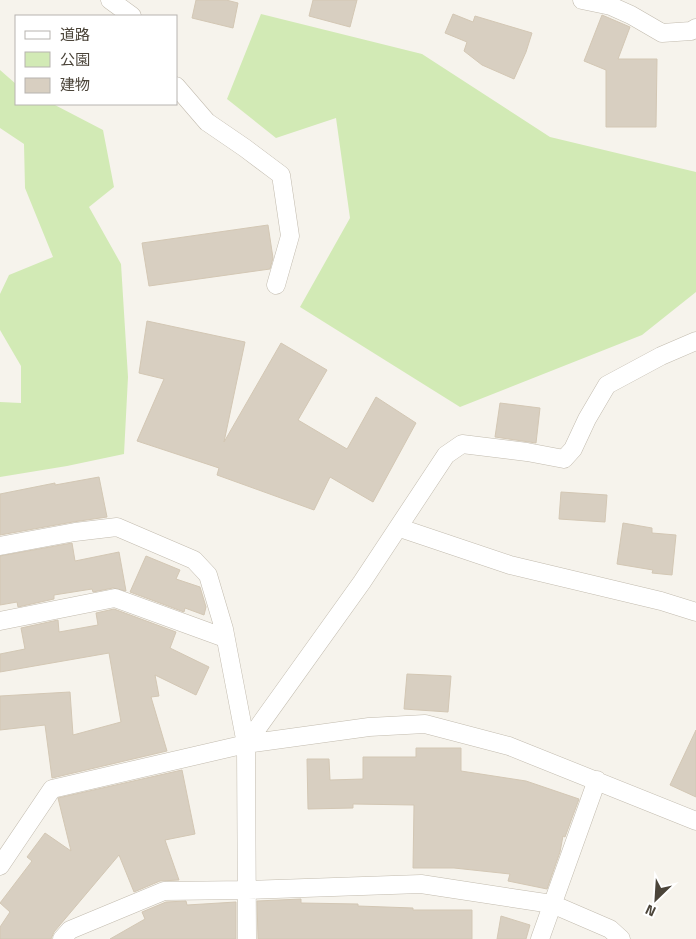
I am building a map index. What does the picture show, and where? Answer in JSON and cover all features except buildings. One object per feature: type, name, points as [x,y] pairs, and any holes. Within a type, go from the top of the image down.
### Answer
[{"type":"street","points":[[110,0],[131,15]]},
{"type":"street","points":[[582,0],[611,6],[662,33],[691,31],[696,28]]},
{"type":"street","points":[[178,88],[207,122],[281,175],[290,236],[276,285]]},
{"type":"street","points":[[246,744],[400,528],[414,501],[446,455],[462,444],[527,452],[564,459],[573,449],[587,419],[607,385],[661,356],[696,341]]},
{"type":"street","points":[[0,546],[75,532],[117,527],[194,560],[208,576],[225,638],[246,744],[247,939]]},
{"type":"street","points":[[400,528],[510,565],[661,601],[696,612]]},
{"type":"street","points":[[0,621],[115,598],[225,638]]},
{"type":"street","points":[[0,866],[52,789],[246,744],[369,727],[425,724],[508,746],[696,821]]},
{"type":"street","points":[[540,939],[597,780]]},
{"type":"street","points":[[62,939],[70,930],[164,891],[421,884],[552,904],[610,929],[621,939]]},
{"type":"green space","points":[[261,14],[422,54],[550,137],[696,172],[696,292],[642,335],[460,407],[300,307],[350,218],[336,118],[276,138],[227,99]]},
{"type":"green space","points":[[0,70],[15,83],[15,105],[55,105],[103,130],[114,187],[89,207],[121,264],[128,377],[124,454],[0,477],[0,402],[21,403],[21,366],[0,330],[0,294],[9,275],[53,257],[25,188],[24,144],[0,128]]}]
